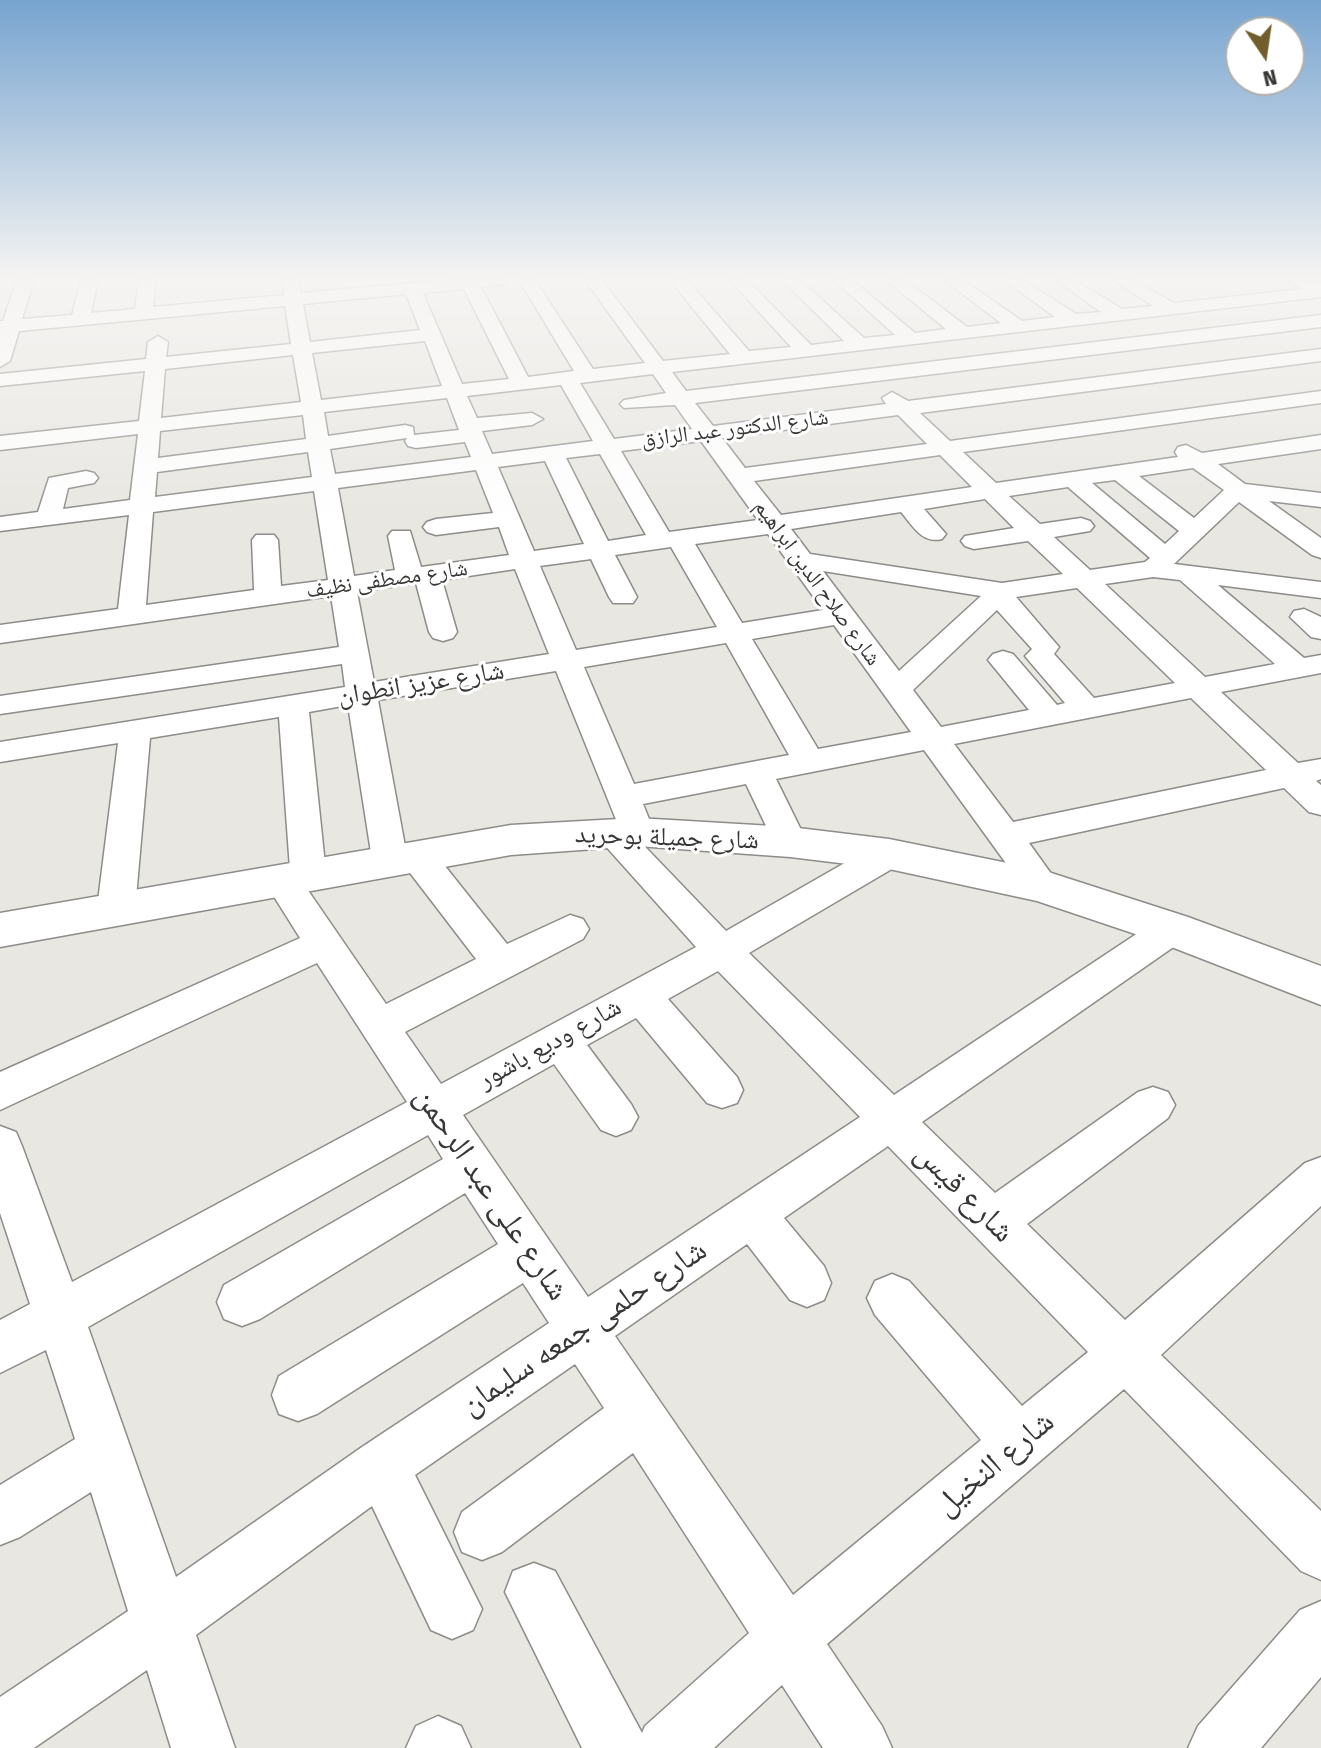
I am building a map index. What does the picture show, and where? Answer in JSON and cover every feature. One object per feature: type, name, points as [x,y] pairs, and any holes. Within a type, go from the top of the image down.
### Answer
[{"type":"main road","name":"شارع جميلة بوحريد","points":[[0,930],[624,820],[889,854],[1042,886],[1172,929],[1321,986]]},
{"type":"street","points":[[0,380],[156,364],[238,362]]},
{"type":"street","points":[[304,362],[362,693],[403,857],[501,964]]},
{"type":"street","points":[[441,362],[461,416],[566,660],[624,820],[756,771],[1198,687],[1311,670]]},
{"type":"street","points":[[510,362],[521,383]]},
{"type":"street","points":[[569,362],[606,446],[734,633],[809,761]]},
{"type":"street","name":"شارع صلاح الدين ابراهيم","points":[[653,362],[1042,886]]},
{"type":"street","points":[[0,443],[150,424],[232,409],[316,428],[413,431],[461,416],[521,383],[713,362]]},
{"type":"street","points":[[859,362],[868,376],[1198,687],[1306,772],[1321,804]]},
{"type":"street","points":[[631,404],[987,362]]},
{"type":"street","points":[[1060,362],[1321,550]]},
{"type":"street","points":[[1266,362],[1321,396]]},
{"type":"street","name":"شارع الدكتور عبد الرازق","points":[[0,524],[1269,362]]},
{"type":"street","points":[[131,615],[156,364]]},
{"type":"street","points":[[377,378],[382,399]]},
{"type":"street","points":[[738,476],[1321,396]]},
{"type":"street","points":[[147,460],[316,428],[382,399],[461,416],[532,419]]},
{"type":"street","points":[[95,415],[129,413],[150,424]]},
{"type":"street","name":"شارع مصطفى نظيف","points":[[0,634],[774,524],[879,528],[907,504],[1321,442]]},
{"type":"street","points":[[552,453],[623,597]]},
{"type":"street","points":[[1119,472],[1195,531]]},
{"type":"street","points":[[49,517],[57,483],[86,478]]},
{"type":"street","points":[[1073,479],[1169,567],[1311,670]]},
{"type":"street","points":[[1238,490],[1321,500]]},
{"type":"street","points":[[1169,567],[1195,531],[1238,490]]},
{"type":"street","points":[[907,504],[933,534]]},
{"type":"street","points":[[436,527],[506,519]]},
{"type":"street","points":[[1081,526],[966,544],[1087,709]]},
{"type":"street","points":[[879,528],[912,577]]},
{"type":"street","points":[[401,536],[443,632]]},
{"type":"street","points":[[265,540],[268,596]]},
{"type":"street","points":[[800,560],[998,591],[1169,567],[1321,590]]},
{"type":"street","points":[[896,690],[998,591]]},
{"type":"street","name":"شارع عزيز انطوان","points":[[0,752],[841,616]]},
{"type":"street","points":[[0,705],[355,653]]},
{"type":"street","points":[[1003,660],[1050,716]]},
{"type":"street","points":[[293,705],[295,876]]},
{"type":"street","points":[[116,909],[135,730]]},
{"type":"street","points":[[756,771],[790,842]]},
{"type":"street","points":[[1004,836],[1306,772]]},
{"type":"street","name":"شارع قيس","points":[[624,820],[722,951],[1321,1551]]},
{"type":"street","name":"شارع وديع باشور","points":[[0,1348],[722,951],[889,854]]},
{"type":"street","name":"شارع على عبد الرحمن","points":[[295,876],[324,943],[860,1748]]},
{"type":"street","points":[[379,1026],[570,929]]},
{"type":"street","name":"شارع حلمى جمعه سليمان","points":[[0,1734],[164,1622],[381,1466],[1172,929]]},
{"type":"street","points":[[0,1092],[324,943]]},
{"type":"street","points":[[640,995],[722,1090]]},
{"type":"street","points":[[559,1039],[616,1117]]},
{"type":"street","points":[[993,1222],[1153,1105]]},
{"type":"street","points":[[0,1146],[11,1211],[60,1314],[203,1748]]},
{"type":"street","points":[[242,1302],[472,1165]]},
{"type":"street","name":"شارع النخيل","points":[[667,1748],[787,1639],[1125,1354],[1321,1177]]},
{"type":"street","points":[[752,1214],[807,1283]]},
{"type":"street","points":[[298,1395],[529,1252]]},
{"type":"street","points":[[892,1298],[1019,1443]]},
{"type":"street","points":[[482,1532],[639,1415]]},
{"type":"street","points":[[0,1517],[106,1451]]},
{"type":"street","points":[[381,1466],[452,1609]]},
{"type":"street","points":[[534,1592],[616,1748]]},
{"type":"street","points":[[1220,1748],[1321,1631]]}]
